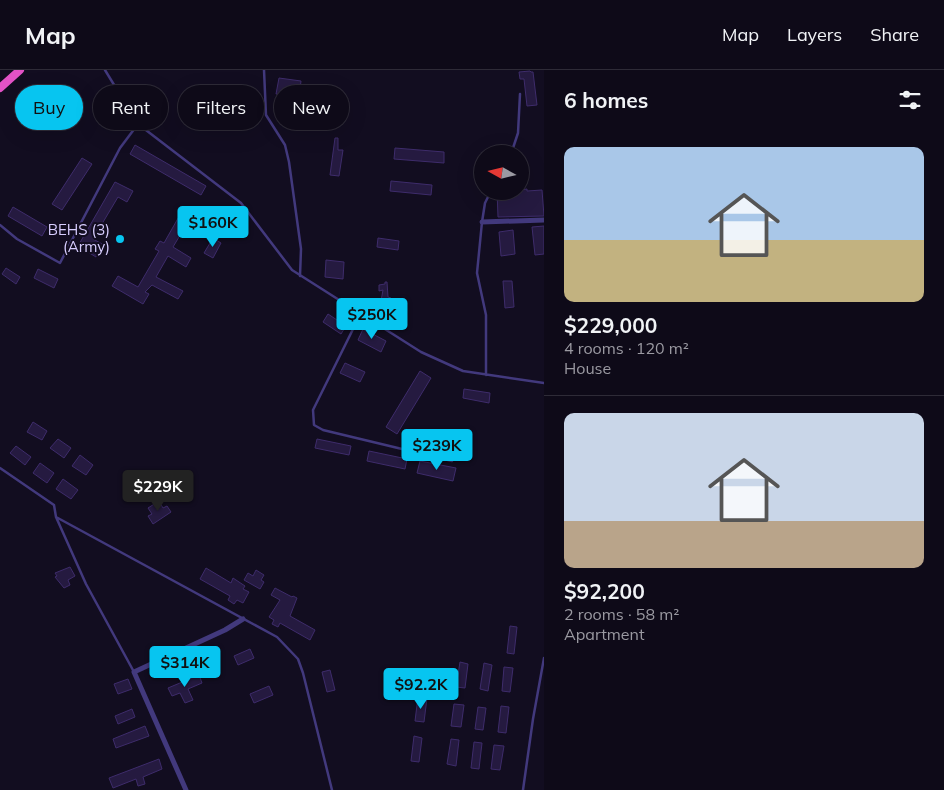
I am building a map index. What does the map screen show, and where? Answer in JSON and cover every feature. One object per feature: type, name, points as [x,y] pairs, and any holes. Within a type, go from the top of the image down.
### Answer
[{"type":"highway","points":[[0,88],[20,70]]},
{"type":"street","points":[[482,222],[544,220]]},
{"type":"street","points":[[186,790],[134,672],[225,630],[243,619]]},
{"type":"lane","points":[[104,70],[113,85]]},
{"type":"lane","points":[[264,70],[266,115],[285,145],[289,162],[301,249],[300,276]]},
{"type":"lane","points":[[514,145],[518,133],[520,94]]},
{"type":"lane","points":[[0,225],[17,240],[60,263],[120,148],[134,130]]},
{"type":"lane","points":[[146,130],[241,203],[292,270],[360,315],[421,352],[463,371],[544,383]]},
{"type":"lane","points":[[486,200],[482,222],[477,273],[486,315],[486,375]]},
{"type":"lane","points":[[360,315],[313,410],[314,425],[323,430],[452,461]]},
{"type":"lane","points":[[0,468],[54,505],[56,517],[86,584],[134,672]]},
{"type":"lane","points":[[56,517],[277,637],[298,659],[332,790]]},
{"type":"lane","points":[[523,790],[544,658]]},
{"type":"building","points":[[519,72],[533,72],[537,105],[527,106],[524,79],[520,79]]},
{"type":"building","points":[[279,78],[301,81],[300,85],[278,85]]},
{"type":"building","points":[[335,138],[338,138],[338,150],[343,150],[339,176],[330,175]]},
{"type":"building","points":[[135,145],[206,186],[201,195],[130,154]]},
{"type":"building","points":[[395,148],[444,152],[444,163],[394,159]]},
{"type":"building","points":[[82,158],[92,164],[62,210],[52,204]]},
{"type":"building","points":[[391,181],[432,185],[431,195],[390,191]]},
{"type":"building","points":[[115,182],[133,191],[127,202],[118,197],[93,239],[104,245],[96,257],[78,246]]},
{"type":"building","points":[[542,190],[544,216],[498,217],[497,200],[529,200],[529,191]]},
{"type":"building","points":[[13,207],[47,227],[42,236],[8,216]]},
{"type":"building","points":[[181,213],[200,224],[195,233],[185,227],[173,247],[191,258],[186,267],[168,256],[156,277],[183,291],[178,299],[152,285],[145,292],[149,294],[143,304],[112,286],[118,276],[138,287],[159,251],[155,249],[160,241],[164,243]]},
{"type":"building","points":[[544,226],[544,254],[535,255],[532,227]]},
{"type":"building","points":[[513,230],[515,254],[501,256],[499,232]]},
{"type":"building","points":[[213,238],[221,243],[213,258],[204,253]]},
{"type":"building","points":[[378,238],[399,241],[398,250],[377,247]]},
{"type":"building","points":[[326,260],[344,262],[343,279],[325,277]]},
{"type":"building","points":[[6,268],[20,277],[16,284],[2,274]]},
{"type":"building","points":[[38,269],[58,279],[54,288],[34,278]]},
{"type":"building","points":[[503,281],[512,281],[514,307],[505,308]]},
{"type":"building","points":[[387,282],[388,297],[391,298],[390,303],[381,301],[383,290],[379,291],[379,285],[385,284]]},
{"type":"building","points":[[328,314],[346,326],[341,334],[323,322]]},
{"type":"building","points":[[363,329],[386,341],[381,352],[358,340]]},
{"type":"building","points":[[345,363],[365,372],[360,382],[340,373]]},
{"type":"building","points":[[420,371],[431,378],[397,434],[386,427]]},
{"type":"building","points":[[464,389],[490,393],[489,403],[463,398]]},
{"type":"building","points":[[33,422],[47,431],[42,440],[27,432]]},
{"type":"building","points":[[58,439],[71,448],[64,458],[50,448]]},
{"type":"building","points":[[317,439],[351,446],[349,455],[315,448]]},
{"type":"building","points":[[16,446],[31,457],[25,465],[10,453]]},
{"type":"building","points":[[369,451],[407,459],[405,469],[367,461]]},
{"type":"building","points":[[80,455],[93,465],[86,475],[72,466]]},
{"type":"building","points":[[420,461],[456,468],[453,481],[417,473]]},
{"type":"building","points":[[40,463],[54,473],[47,483],[33,473]]},
{"type":"building","points":[[63,479],[78,490],[71,499],[56,489]]},
{"type":"building","points":[[159,501],[163,508],[167,506],[171,512],[153,524],[148,516],[152,514],[148,508]]},
{"type":"building","points":[[70,567],[75,576],[68,580],[70,585],[64,588],[55,577],[57,576],[55,573]]},
{"type":"building","points":[[206,568],[231,583],[233,578],[245,586],[243,589],[249,592],[243,603],[237,600],[234,604],[228,600],[230,596],[200,579]]},
{"type":"building","points":[[256,570],[264,575],[261,580],[264,582],[260,589],[244,580],[248,573],[253,576]]},
{"type":"building","points":[[275,588],[297,598],[290,616],[315,630],[310,640],[280,623],[278,627],[272,624],[274,620],[269,617],[280,600],[271,595]]},
{"type":"building","points":[[510,626],[517,627],[514,654],[507,653]]},
{"type":"building","points":[[250,649],[254,658],[238,665],[234,656]]},
{"type":"building","points":[[460,662],[468,664],[465,688],[456,687]]},
{"type":"building","points":[[484,663],[492,665],[488,691],[480,689]]},
{"type":"building","points":[[504,667],[513,668],[510,692],[502,691]]},
{"type":"building","points":[[330,670],[335,690],[327,692],[322,672]]},
{"type":"building","points":[[199,675],[202,683],[188,689],[193,700],[185,703],[180,693],[172,696],[168,688]]},
{"type":"building","points":[[128,679],[132,689],[118,694],[114,684]]},
{"type":"building","points":[[269,686],[273,695],[254,703],[250,694]]},
{"type":"building","points":[[418,697],[427,698],[424,722],[415,721]]},
{"type":"building","points":[[454,704],[464,705],[461,727],[451,726]]},
{"type":"building","points":[[501,706],[509,707],[506,733],[498,732]]},
{"type":"building","points":[[478,707],[486,708],[483,730],[475,729]]},
{"type":"building","points":[[132,709],[135,717],[118,724],[115,716]]},
{"type":"building","points":[[145,726],[149,736],[116,748],[113,739]]},
{"type":"building","points":[[414,736],[422,738],[419,762],[411,761]]},
{"type":"building","points":[[451,739],[459,740],[456,766],[447,764]]},
{"type":"building","points":[[474,742],[482,743],[479,769],[471,768]]},
{"type":"building","points":[[494,745],[504,746],[500,770],[491,769]]},
{"type":"building","points":[[159,759],[162,769],[143,777],[145,784],[138,786],[136,779],[113,788],[109,778]]},
{"type":"place","name":"BEHS (3) (Army)","points":[[120,239]]}]
